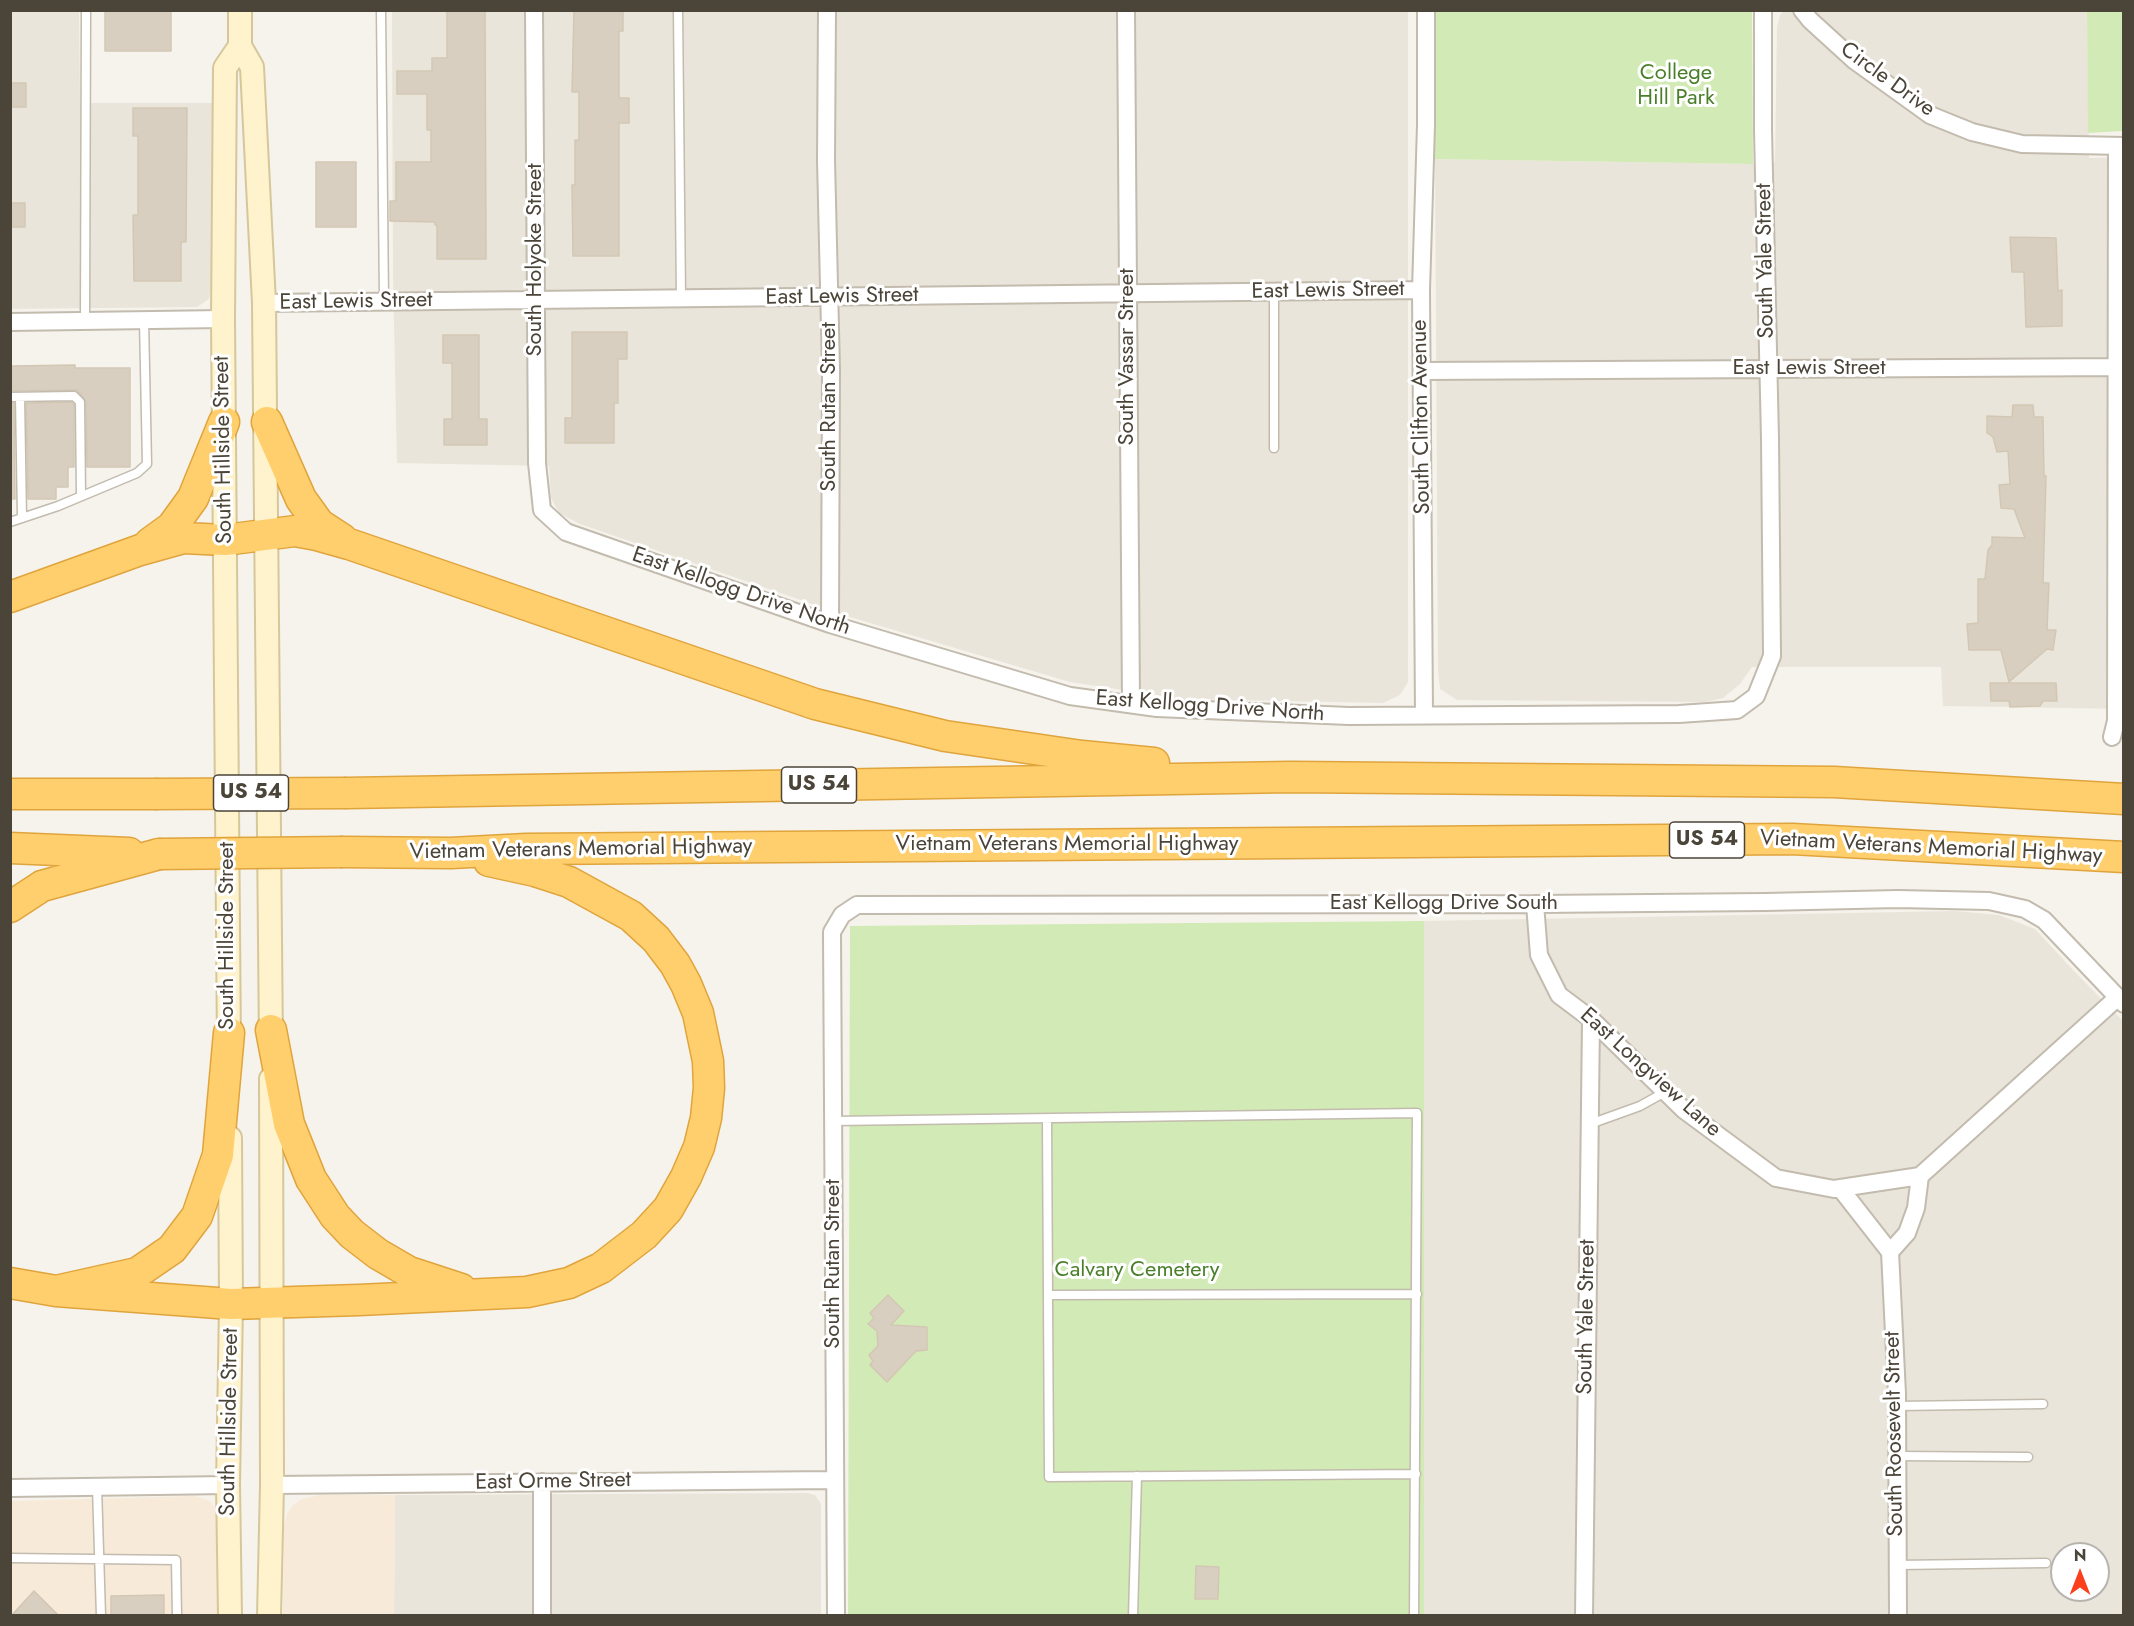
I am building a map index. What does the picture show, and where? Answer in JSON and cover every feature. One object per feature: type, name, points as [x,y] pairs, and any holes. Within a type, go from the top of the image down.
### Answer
[{"type":"highway","points":[[140,550],[172,527],[193,498],[224,422]]},
{"type":"highway","points":[[267,422],[301,499],[319,524],[349,544]]},
{"type":"highway","points":[[10,597],[140,550],[183,538],[225,540],[295,531],[349,544],[815,704],[945,736],[1082,756],[1292,777]]},
{"type":"highway","name":"US 54","points":[[10,794],[346,793],[1292,777],[1834,782],[2124,799]]},
{"type":"highway","name":"Vietnam Veterans Memorial Highway","points":[[10,849],[159,854],[451,853],[538,849],[1792,839],[2124,857]]},
{"type":"highway","points":[[10,1283],[56,1291],[231,1304],[527,1292],[569,1283],[602,1268],[644,1235],[668,1209],[686,1178],[699,1147],[706,1118],[709,1088],[708,1061],[698,1013],[686,984],[675,964],[656,939],[631,916],[569,882],[535,871],[451,853]]},
{"type":"highway","points":[[10,907],[42,886],[159,854]]},
{"type":"highway","points":[[271,1030],[290,1124],[311,1179],[335,1216],[352,1234],[378,1254],[409,1272],[450,1286],[494,1294]]},
{"type":"highway","points":[[56,1291],[137,1273],[172,1249],[197,1216],[218,1155],[229,1034]]},
{"type":"main road","name":"South Hillside Street","points":[[240,10],[240,46],[252,67],[264,303],[267,422],[272,1303],[269,1616]]},
{"type":"main road","name":"South Hillside Street","points":[[230,1616],[228,1485],[231,1304],[223,319],[225,69],[240,46]]},
{"type":"street","name":"South Holyoke Street","points":[[534,10],[537,463],[542,510]]},
{"type":"street","name":"South Rutan Street","points":[[827,10],[830,624]]},
{"type":"street","name":"South Vassar Street","points":[[1126,10],[1131,704]]},
{"type":"street","name":"South Clifton Avenue","points":[[1424,715],[1421,290],[1426,125],[1426,10]]},
{"type":"street","name":"South Yale Street","points":[[1759,689],[1772,656],[1763,10]]},
{"type":"street","name":"Circle Drive","points":[[1802,10],[1855,61],[1930,115],[1972,132],[2022,144],[2120,146]]},
{"type":"street","points":[[2112,737],[2116,721],[2120,146]]},
{"type":"street","name":"East Lewis Street","points":[[264,303],[1421,290]]},
{"type":"street","points":[[10,322],[223,319]]},
{"type":"street","name":"East Lewis Street","points":[[1422,371],[2120,367]]},
{"type":"street","name":"East Kellogg Drive North","points":[[542,510],[566,532],[830,624],[1070,696],[1157,708],[1348,716],[1679,714],[1737,710],[1756,696],[1759,689]]},
{"type":"street","name":"East Kellogg Drive South","points":[[842,915],[858,905],[1535,904],[1766,902],[1899,898],[1989,901],[2025,909],[2044,920],[2120,1001]]},
{"type":"street","name":"East Longview Lane","points":[[1535,904],[1539,955],[1559,995],[1591,1019],[1684,1110],[1776,1178],[1834,1190],[1920,1176]]},
{"type":"street","name":"South Rutan Street","points":[[836,1616],[832,932],[842,915]]},
{"type":"street","points":[[1840,1188],[1890,1252],[1907,1233],[1916,1208],[1920,1176],[2120,1001]]},
{"type":"street","name":"South Yale Street","points":[[1584,1616],[1591,1019]]},
{"type":"street","name":"South Roosevelt Street","points":[[1890,1252],[1897,1406],[1898,1616]]},
{"type":"street","name":"East Orme Street","points":[[272,1485],[835,1480]]},
{"type":"street","points":[[542,1482],[542,1616]]},
{"type":"street","points":[[10,1488],[228,1485]]},
{"type":"lane","points":[[85,321],[86,10]]},
{"type":"lane","points":[[381,10],[384,301]]},
{"type":"lane","points":[[678,10],[681,298]]},
{"type":"lane","points":[[1274,292],[1274,448]]},
{"type":"lane","points":[[10,522],[137,473],[147,464],[144,320]]},
{"type":"lane","points":[[22,518],[15,397],[74,396],[80,402],[81,496]]},
{"type":"lane","points":[[1590,1124],[1640,1106],[1665,1092]]},
{"type":"lane","points":[[834,1120],[1417,1113],[1414,1616]]},
{"type":"lane","points":[[1047,1119],[1049,1477],[1416,1474]]},
{"type":"lane","points":[[1048,1295],[1417,1294]]},
{"type":"lane","points":[[1897,1406],[2043,1404]]},
{"type":"lane","points":[[1897,1456],[2028,1457]]},
{"type":"lane","points":[[1133,1616],[1137,1476]]},
{"type":"lane","points":[[97,1487],[102,1616]]},
{"type":"lane","points":[[10,1558],[176,1560],[177,1616]]},
{"type":"lane","points":[[1897,1565],[2046,1563]]},
{"type":"shaded area","points":[[10,11],[79,11],[80,103],[215,103],[213,279],[209,299],[197,307],[11,309]]},
{"type":"shaded area","points":[[392,11],[1408,11],[1408,682],[1400,695],[1383,703],[1183,699],[1070,682],[850,617],[580,524],[559,513],[551,498],[549,466],[397,463],[393,277]]},
{"type":"shaded area","points":[[1784,11],[2087,11],[2089,158],[2123,157],[2123,709],[1943,706],[1941,667],[1752,667],[1740,684],[1723,698],[1705,702],[1457,700],[1440,689],[1438,671],[1435,159],[1753,164],[1775,162],[1777,27],[1780,15]]},
{"type":"shaded area","points":[[1955,911],[1999,915],[2035,929],[2123,1021],[2123,1615],[1424,1615],[1424,921]]},
{"type":"shaded area","points":[[807,1493],[815,1495],[821,1504],[821,1615],[394,1616],[395,1495]]},
{"type":"shaded area","points":[[320,1495],[395,1495],[394,1615],[283,1615],[284,1526],[287,1514],[293,1505],[302,1499]]},
{"type":"shaded area","points":[[195,1496],[210,1501],[218,1513],[219,1615],[11,1615],[10,1501]]},
{"type":"green space","name":"College Hill Park","points":[[1434,11],[1752,11],[1753,164],[1435,159]]},
{"type":"green space","points":[[2087,11],[2123,11],[2123,131],[2088,133]]},
{"type":"green space","name":"Calvary Cemetery","points":[[1424,921],[1424,1615],[848,1616],[850,926]]},
{"type":"building","points":[[105,10],[171,10],[171,51],[105,51]]},
{"type":"building","points":[[574,10],[623,10],[623,31],[619,31],[619,98],[629,98],[629,123],[619,123],[619,256],[573,256],[572,185],[575,185],[575,140],[579,140],[579,92],[572,92]]},
{"type":"building","points":[[447,11],[485,11],[486,259],[437,259],[437,225],[435,222],[390,221],[390,201],[396,201],[396,162],[431,162],[431,130],[427,130],[427,94],[397,94],[397,71],[432,71],[432,58],[447,58]]},
{"type":"building","points":[[10,83],[26,83],[26,107],[10,107]]},
{"type":"building","points":[[133,108],[187,108],[186,242],[181,242],[181,281],[134,281],[133,215],[138,215],[138,136],[133,136]]},
{"type":"building","points":[[316,162],[356,162],[356,227],[316,227]]},
{"type":"building","points":[[10,203],[25,203],[25,227],[10,227]]},
{"type":"building","points":[[2010,237],[2056,238],[2058,291],[2062,290],[2062,326],[2026,327],[2024,272],[2012,272]]},
{"type":"building","points":[[572,332],[627,332],[627,359],[618,359],[618,403],[614,403],[614,443],[565,443],[565,418],[572,418]]},
{"type":"building","points":[[443,335],[479,335],[479,419],[487,419],[487,445],[444,445],[444,419],[452,419],[452,363],[443,363]]},
{"type":"building","points":[[75,365],[75,368],[130,368],[130,467],[87,467],[86,402],[77,390],[10,391],[10,366]]},
{"type":"building","points":[[71,402],[74,405],[74,467],[68,467],[68,487],[56,487],[56,499],[28,499],[26,403]]},
{"type":"building","points":[[10,403],[14,403],[15,499],[10,499]]},
{"type":"building","points":[[2013,405],[2033,405],[2034,417],[2043,417],[2044,476],[2046,476],[2043,583],[2049,583],[2047,630],[2056,630],[2053,650],[2047,649],[2009,682],[2001,650],[1969,650],[1967,624],[1978,623],[1978,579],[1985,579],[1988,550],[1992,545],[1992,537],[2025,538],[2014,509],[2001,508],[1999,485],[2010,484],[2008,451],[1997,452],[1993,437],[1987,433],[1987,416],[2012,417]]},
{"type":"building","points":[[1990,683],[2056,683],[2057,701],[2043,701],[2040,706],[2010,707],[2009,701],[1991,701]]},
{"type":"building","points":[[888,1295],[904,1311],[891,1325],[927,1327],[927,1350],[916,1351],[887,1382],[870,1365],[873,1361],[869,1355],[878,1346],[877,1331],[868,1324],[874,1318],[870,1313]]},
{"type":"building","points":[[1196,1566],[1219,1567],[1218,1599],[1195,1599]]},
{"type":"building","points":[[34,1591],[59,1616],[11,1616]]},
{"type":"building","points":[[164,1595],[164,1616],[111,1616],[111,1596]]}]
